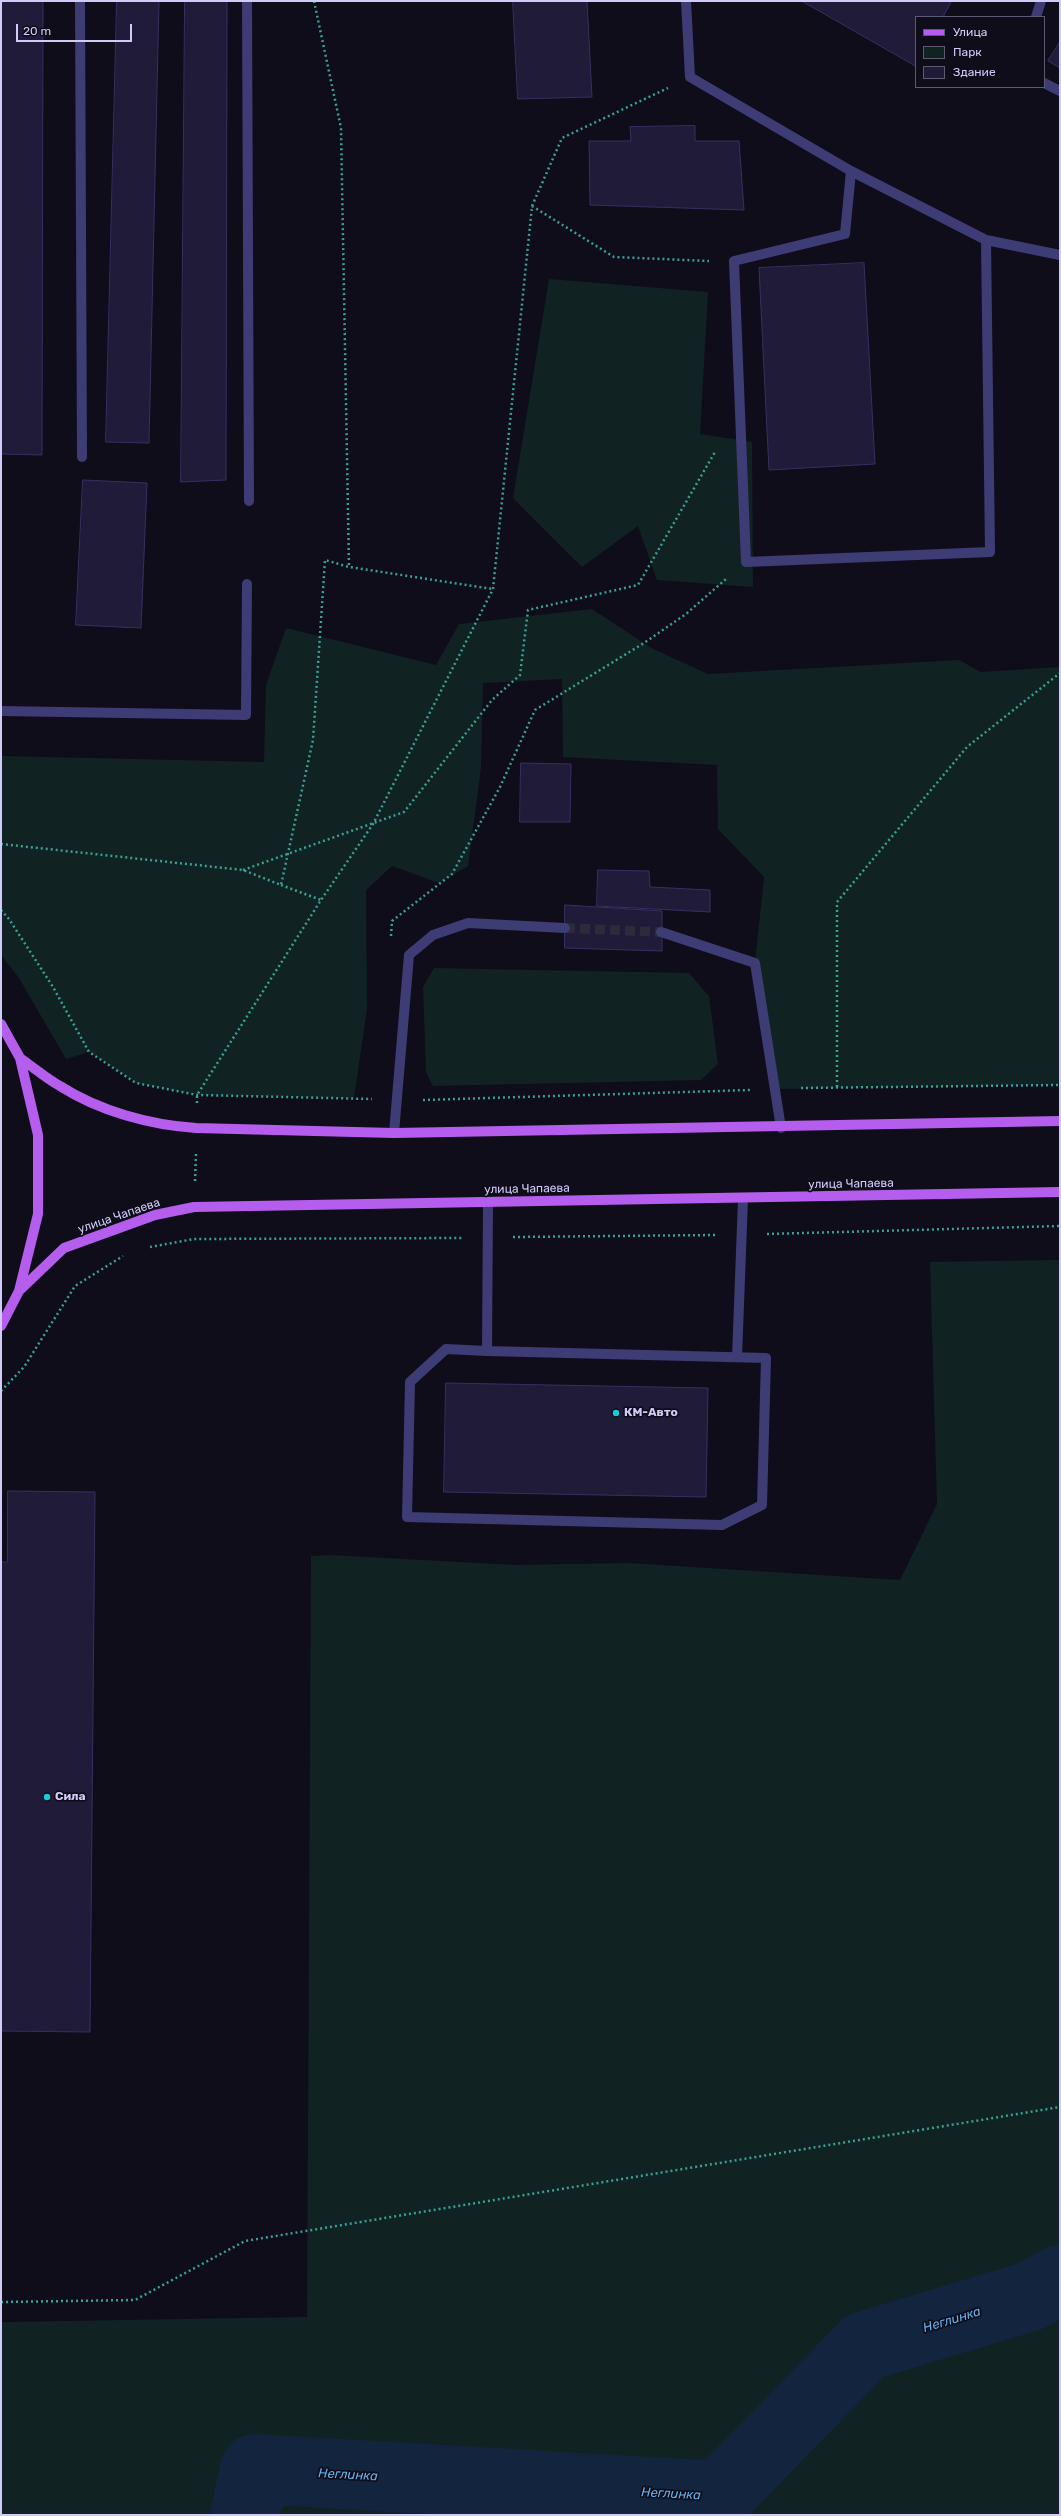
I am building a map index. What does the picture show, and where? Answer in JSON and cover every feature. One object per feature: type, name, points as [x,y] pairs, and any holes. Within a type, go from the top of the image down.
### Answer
[{"type":"main road","points":[[1,1024],[20,1058],[38,1135],[38,1214],[19,1291],[1,1326]]},
{"type":"main road","points":[[20,1058],[60,1087],[112,1111],[169,1126],[196,1128],[394,1133],[781,1128],[1060,1121]]},
{"type":"main road","name":"улица Чапаева","points":[[19,1291],[64,1248],[155,1215],[194,1207],[743,1199],[1060,1192]]},
{"type":"street","points":[[80,1],[82,457]]},
{"type":"street","points":[[247,1],[249,501]]},
{"type":"street","points":[[686,1],[690,77],[851,171],[986,240],[1060,256]]},
{"type":"street","points":[[1036,16],[1041,1]]},
{"type":"street","points":[[1045,84],[1060,91]]},
{"type":"street","points":[[851,171],[845,234],[734,262],[746,562],[990,552],[986,240]]},
{"type":"street","points":[[1,711],[246,715],[247,584]]},
{"type":"street","points":[[394,1133],[409,955],[433,936],[468,923],[565,928]]},
{"type":"street","points":[[661,932],[755,964],[781,1128]]},
{"type":"street","points":[[737,1357],[743,1199]]},
{"type":"street","points":[[487,1351],[488,1202]]},
{"type":"street","points":[[446,1349],[487,1351],[766,1358],[762,1506],[722,1525],[407,1517],[410,1382],[446,1349]]},
{"type":"path","points":[[314,1],[341,128],[349,567]]},
{"type":"path","points":[[194,1239],[197,1095],[321,900],[373,824],[493,589],[532,206],[562,138],[690,77]]},
{"type":"path","points":[[532,206],[614,257],[734,262]]},
{"type":"path","points":[[243,870],[404,812],[492,700],[520,675],[528,610],[638,585],[715,452],[715,444]]},
{"type":"path","points":[[282,885],[287,854],[313,740],[325,560],[349,567],[493,589]]},
{"type":"path","points":[[390,937],[392,921],[452,874],[500,787],[535,710],[650,639],[686,614],[746,562]]},
{"type":"path","points":[[837,1087],[837,902],[967,747],[1060,673]]},
{"type":"path","points":[[1,844],[243,870],[321,900]]},
{"type":"path","points":[[1,910],[9,919],[53,987],[89,1052],[136,1082],[197,1095],[396,1100],[837,1087],[1060,1085]]},
{"type":"path","points":[[370,1099],[371,1091]]},
{"type":"path","points":[[1,2302],[135,2300],[245,2241],[1060,2107]]},
{"type":"green space","points":[[549,279],[708,292],[700,434],[752,442],[753,587],[657,580],[638,526],[582,567],[513,498]]},
{"type":"green space","points":[[592,609],[653,649],[708,674],[959,660],[981,672],[1060,667],[1060,1085],[776,1089],[755,963],[764,877],[718,829],[717,765],[563,757],[562,679],[483,683],[481,768],[468,866],[439,883],[392,866],[366,890],[367,1009],[354,1098],[197,1095],[136,1083],[89,1052],[66,1059],[19,978],[1,955],[1,756],[264,762],[266,685],[286,628],[436,665],[459,624]]},
{"type":"green space","points":[[434,968],[689,973],[709,996],[718,1064],[701,1080],[433,1086],[426,1072],[423,987]]},
{"type":"green space","points":[[1060,1260],[1060,2515],[1,2515],[1,2322],[307,2317],[311,1556],[330,1555],[516,1565],[628,1563],[900,1580],[937,1504],[930,1262]]},
{"type":"building","points":[[1,1],[43,1],[42,455],[1,454]]},
{"type":"building","points":[[117,1],[159,1],[149,443],[106,442]]},
{"type":"building","points":[[185,1],[227,1],[226,480],[181,482]]},
{"type":"building","points":[[513,1],[587,1],[592,97],[518,99]]},
{"type":"building","points":[[802,1],[951,2],[944,16],[915,16],[915,65]]},
{"type":"building","points":[[1060,42],[1060,68],[1048,61]]},
{"type":"building","points":[[695,126],[695,141],[739,141],[744,210],[590,205],[589,141],[631,141],[630,127]]},
{"type":"building","points":[[864,263],[875,464],[769,470],[759,268]]},
{"type":"building","points":[[83,480],[147,483],[141,628],[76,625]]},
{"type":"building","points":[[521,763],[571,764],[570,822],[520,822]]},
{"type":"building","points":[[598,870],[649,871],[650,887],[710,890],[710,912],[597,906]]},
{"type":"building","points":[[565,905],[662,911],[662,951],[565,948]]},
{"type":"building","points":[[446,1383],[708,1388],[706,1497],[444,1492]]},
{"type":"building","name":"Сила","points":[[8,1491],[95,1492],[90,2032],[1,2031],[1,1562],[7,1562]]},
{"type":"waterway","name":"Неглинка","points":[[245,2515],[255,2469],[719,2496],[865,2346],[1028,2297],[1060,2280]]},
{"type":"tunnel","points":[[565,928],[661,932]]},
{"type":"place","name":"КМ-Авто","points":[[616,1413]]},
{"type":"place","name":"Сила","points":[[47,1797]]}]
